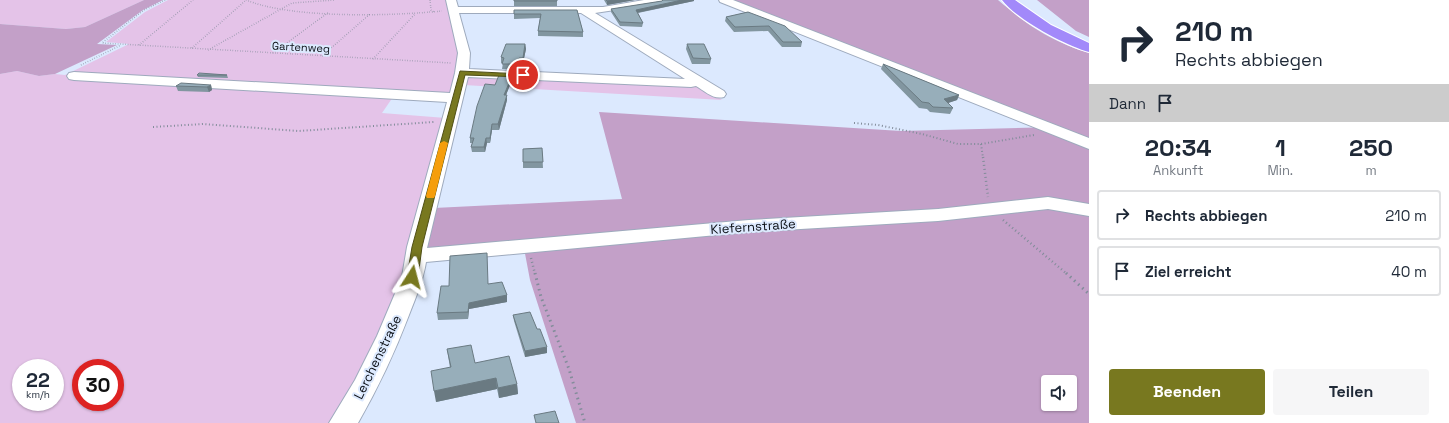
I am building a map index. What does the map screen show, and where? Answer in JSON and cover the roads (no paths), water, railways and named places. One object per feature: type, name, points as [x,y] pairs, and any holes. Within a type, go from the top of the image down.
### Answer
[{"type":"highway","points":[[1008,0],[1042,27],[1066,40],[1089,48]]},
{"type":"highway","points":[[1017,0],[1053,28],[1089,44]]},
{"type":"street","points":[[452,5],[603,10],[661,0]]},
{"type":"street","points":[[724,0],[1089,144]]},
{"type":"street","name":"Lerchenstraße","points":[[343,423],[364,388],[389,336],[412,277],[449,120],[463,68],[464,53],[452,5]]},
{"type":"street","points":[[583,10],[719,94]]},
{"type":"street","points":[[463,68],[691,83]]},
{"type":"street","points":[[75,72],[455,98]]},
{"type":"street","name":"Kiefernstraße","points":[[416,256],[749,226],[938,215],[990,208],[1048,204],[1089,210]]}]
